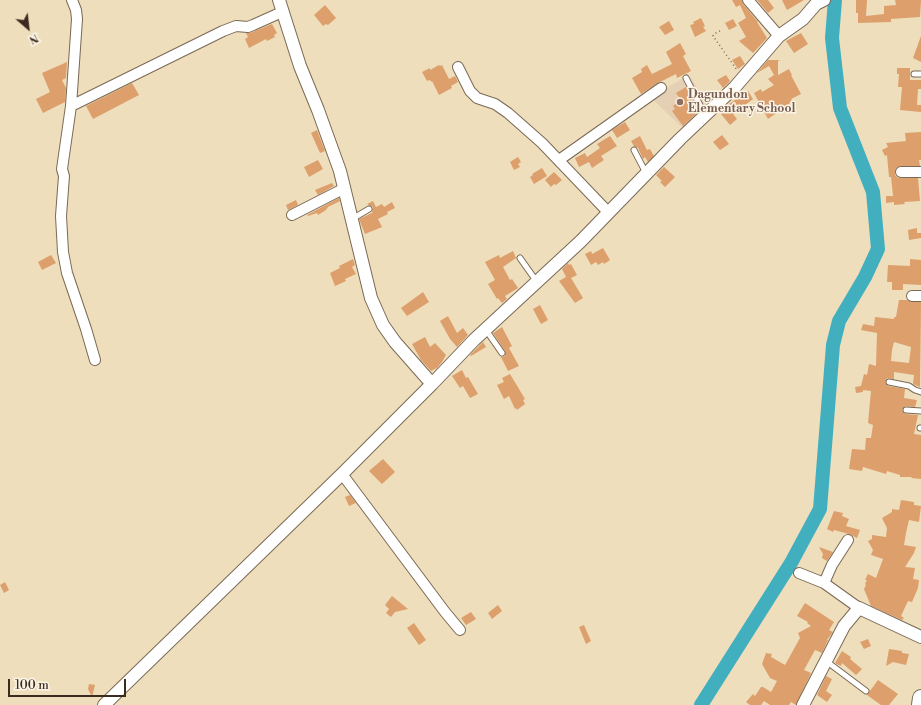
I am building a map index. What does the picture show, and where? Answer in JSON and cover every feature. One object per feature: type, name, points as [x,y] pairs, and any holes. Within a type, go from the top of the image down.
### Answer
[{"type":"highway","points":[[920,705],[921,698]]},
{"type":"street","points":[[72,0],[76,10],[77,19],[71,106],[62,169],[64,176],[61,216],[63,252],[67,274],[95,360]]},
{"type":"street","points":[[748,0],[779,36]]},
{"type":"street","points":[[104,705],[342,474],[485,329],[581,241],[646,173],[735,87],[779,36],[803,18],[816,4],[824,0]]},
{"type":"street","points":[[71,106],[223,31],[236,26],[248,27],[253,25],[282,5],[300,66],[340,171],[371,298],[383,325],[395,342],[432,384]]},
{"type":"street","points":[[458,66],[470,90],[477,98],[495,104],[508,113],[542,143],[608,212]]},
{"type":"street","points":[[559,160],[661,88]]},
{"type":"street","points":[[901,172],[921,172]]},
{"type":"street","points":[[292,215],[345,188]]},
{"type":"street","points":[[342,474],[460,630]]},
{"type":"street","points":[[824,583],[832,565],[848,540]]},
{"type":"street","points":[[799,573],[824,583],[859,608],[921,637]]},
{"type":"street","points":[[803,705],[844,626],[859,608]]},
{"type":"lane","points":[[914,74],[921,74]]},
{"type":"lane","points":[[686,78],[705,116]]},
{"type":"lane","points":[[634,150],[646,173]]},
{"type":"lane","points":[[351,219],[369,209]]},
{"type":"lane","points":[[520,258],[537,282]]},
{"type":"lane","points":[[485,329],[502,353]]},
{"type":"lane","points":[[889,382],[909,386],[921,392]]},
{"type":"lane","points":[[906,410],[921,411]]},
{"type":"lane","points":[[826,661],[866,691]]},
{"type":"path","points":[[720,30],[713,36],[743,78]]},
{"type":"shaded area","name":"Dagundon Elementary School","points":[[689,75],[709,106],[686,131],[650,97]]},
{"type":"building","points":[[732,0],[742,0],[743,4],[758,22],[767,38],[753,53],[739,41],[746,37],[738,23],[746,18],[740,5],[736,7]]},
{"type":"building","points":[[757,0],[768,0],[774,8],[768,13]]},
{"type":"building","points":[[782,0],[804,0],[787,10]]},
{"type":"building","points":[[856,0],[867,0],[866,16],[884,14],[884,6],[896,5],[895,0],[921,0],[920,17],[891,19],[891,22],[858,23]]},
{"type":"building","points":[[325,5],[336,18],[328,25],[326,24],[323,26],[314,15]]},
{"type":"building","points":[[701,18],[705,26],[703,27],[706,31],[695,37],[690,25],[694,24],[693,22]]},
{"type":"building","points":[[733,19],[737,26],[729,30],[725,23]]},
{"type":"building","points":[[669,21],[674,30],[665,35],[659,27]]},
{"type":"building","points":[[272,24],[277,33],[274,35],[275,37],[267,41],[266,39],[249,48],[245,39],[248,37],[246,33],[250,33]]},
{"type":"building","points":[[801,33],[808,44],[794,53],[786,41]]},
{"type":"building","points":[[921,36],[921,62],[913,58]]},
{"type":"building","points":[[680,43],[686,54],[683,56],[691,71],[677,78],[676,74],[641,94],[632,78],[642,72],[641,69],[647,65],[652,74],[672,64],[666,52]]},
{"type":"building","points":[[740,56],[745,64],[738,69],[732,60]]},
{"type":"building","points":[[768,60],[780,60],[778,61],[778,75],[789,69],[801,94],[791,99],[793,101],[768,119],[754,93],[761,89],[762,92],[774,85],[768,79],[774,75],[769,66],[757,73]]},
{"type":"building","points":[[67,62],[66,78],[62,80],[66,88],[65,102],[43,113],[36,99],[50,92],[42,73]]},
{"type":"building","points":[[442,65],[449,79],[455,76],[458,82],[451,86],[452,88],[439,95],[432,81],[427,81],[422,72]]},
{"type":"building","points":[[897,68],[910,68],[910,80],[921,80],[921,89],[918,89],[917,105],[921,105],[921,112],[900,110],[902,87],[898,87],[899,74],[897,74]]},
{"type":"building","points":[[726,75],[730,81],[723,88],[717,80]]},
{"type":"building","points":[[132,83],[139,95],[93,119],[86,106]]},
{"type":"building","points":[[686,87],[699,111],[683,126],[672,111],[675,109],[673,106],[681,100],[676,93]]},
{"type":"building","points":[[748,91],[753,99],[733,114],[737,119],[730,125],[721,114],[731,106],[729,104]]},
{"type":"building","points":[[625,122],[630,130],[617,138],[612,130]]},
{"type":"building","points":[[317,130],[325,151],[320,153],[311,133]]},
{"type":"building","points":[[921,132],[920,166],[901,166],[896,168],[895,172],[895,175],[898,178],[918,178],[920,201],[904,202],[905,204],[894,205],[894,202],[886,203],[886,196],[893,196],[891,177],[889,177],[887,155],[885,156],[882,150],[888,147],[886,143],[906,141],[905,133]]},
{"type":"building","points":[[722,135],[729,144],[720,150],[713,142]]},
{"type":"building","points":[[610,136],[617,146],[601,156],[604,160],[592,168],[589,162],[579,167],[575,158],[585,153],[587,157],[600,148],[597,144]]},
{"type":"building","points":[[640,136],[647,150],[650,149],[654,156],[648,162],[645,157],[643,159],[638,148],[634,146],[631,141]]},
{"type":"building","points":[[518,157],[521,162],[518,164],[520,167],[514,170],[510,162]]},
{"type":"building","points":[[318,160],[323,169],[309,177],[304,167]]},
{"type":"building","points":[[664,167],[675,177],[665,187],[656,175]]},
{"type":"building","points":[[542,168],[547,176],[534,184],[530,177]]},
{"type":"building","points":[[554,172],[562,180],[551,187],[545,180]]},
{"type":"building","points":[[332,183],[334,186],[318,195],[315,190]]},
{"type":"building","points":[[339,198],[340,201],[328,207],[318,215],[317,213],[307,215]]},
{"type":"building","points":[[296,200],[298,205],[288,210],[286,205]]},
{"type":"building","points":[[373,201],[376,207],[382,204],[384,207],[392,202],[395,208],[387,212],[388,214],[378,219],[382,227],[365,234],[359,219],[372,213],[373,207],[367,204]]},
{"type":"building","points":[[917,228],[917,233],[921,233],[921,238],[909,240],[908,230]]},
{"type":"building","points":[[603,248],[610,260],[604,264],[603,262],[598,265],[596,262],[591,265],[585,254],[591,251],[592,254]]},
{"type":"building","points":[[513,251],[516,258],[503,267],[510,280],[512,279],[518,288],[505,296],[507,299],[502,303],[498,298],[497,299],[488,284],[495,280],[485,262],[499,255],[500,258]]},
{"type":"building","points":[[51,255],[56,263],[42,270],[38,262]]},
{"type":"building","points":[[353,259],[355,265],[352,267],[356,274],[335,286],[330,273],[340,268],[339,266]]},
{"type":"building","points":[[910,259],[921,260],[921,285],[903,284],[903,290],[892,290],[892,282],[887,282],[888,265],[910,266]]},
{"type":"building","points":[[568,263],[569,265],[571,264],[577,275],[571,278],[583,298],[575,303],[559,281],[566,277],[562,269]]},
{"type":"building","points":[[423,292],[429,302],[407,316],[401,308]]},
{"type":"building","points":[[899,300],[921,302],[920,387],[913,384],[914,375],[894,372],[894,379],[887,378],[885,383],[888,386],[905,389],[904,398],[917,400],[915,407],[905,406],[902,410],[905,414],[918,415],[914,434],[921,435],[921,479],[900,477],[900,475],[887,471],[886,474],[863,467],[862,471],[849,469],[852,449],[865,450],[866,438],[871,438],[873,425],[868,423],[871,391],[863,390],[863,392],[856,393],[855,387],[861,386],[864,374],[867,375],[869,364],[876,366],[877,333],[861,330],[863,324],[874,326],[875,317],[894,319],[894,317],[896,317]],"holes":[[[894,342],[911,347],[909,363],[891,361]]]},
{"type":"building","points":[[540,305],[548,320],[541,324],[533,309]]},
{"type":"building","points":[[448,316],[457,333],[463,328],[468,335],[457,347],[450,339],[440,321]]},
{"type":"building","points":[[502,327],[512,346],[509,348],[519,366],[508,371],[501,357],[505,356],[505,351],[493,333]]},
{"type":"building","points":[[425,337],[430,347],[435,343],[446,355],[437,368],[431,371],[421,360],[412,344]]},
{"type":"building","points":[[483,342],[486,347],[471,356],[470,355]]},
{"type":"building","points":[[462,370],[478,394],[470,398],[463,386],[460,388],[452,376]]},
{"type":"building","points":[[510,374],[525,399],[523,400],[525,404],[517,410],[516,408],[515,409],[509,396],[504,399],[497,385],[504,382],[502,378]]},
{"type":"building","points":[[383,459],[395,472],[382,484],[369,471]]},
{"type":"building","points":[[350,495],[356,503],[349,506],[345,497]]},
{"type":"building","points":[[901,500],[914,502],[914,505],[921,506],[919,522],[909,520],[904,545],[916,547],[905,567],[915,568],[913,579],[919,580],[918,588],[912,602],[908,601],[901,616],[904,618],[902,620],[871,606],[864,589],[867,580],[865,580],[868,574],[876,578],[883,559],[871,555],[873,550],[868,541],[872,539],[872,535],[886,537],[887,528],[882,518],[892,512],[892,509],[899,510]]},
{"type":"building","points":[[834,511],[843,513],[842,516],[849,519],[846,526],[860,530],[857,538],[849,534],[834,530],[833,532],[827,529]]},
{"type":"building","points":[[819,547],[833,552],[827,561],[822,558],[823,554]]},
{"type":"building","points":[[5,582],[9,590],[4,593],[0,585]]},
{"type":"building","points":[[392,596],[408,609],[395,612],[391,617],[386,613],[389,609],[385,605]]},
{"type":"building","points":[[805,603],[834,622],[829,630],[833,632],[827,640],[822,653],[815,650],[804,670],[811,673],[796,705],[791,702],[789,705],[770,705],[764,701],[761,705],[750,705],[746,702],[753,694],[755,696],[761,687],[771,692],[777,681],[770,678],[762,664],[766,653],[772,654],[771,657],[785,665],[800,638],[798,633],[811,626],[807,623],[808,622],[797,616]]},
{"type":"building","points":[[498,605],[502,611],[492,619],[488,613]]},
{"type":"building","points":[[471,612],[476,619],[466,625],[461,618]]},
{"type":"building","points":[[414,623],[426,640],[419,645],[407,628]]},
{"type":"building","points":[[584,625],[591,641],[586,644],[579,627]]},
{"type":"building","points":[[868,639],[871,646],[864,649],[860,642]]},
{"type":"building","points":[[889,649],[902,651],[902,653],[909,654],[906,665],[893,662],[886,666]]},
{"type":"building","points":[[842,651],[851,657],[850,659],[862,669],[856,675],[842,663],[841,666],[835,663]]},
{"type":"building","points":[[826,676],[832,679],[826,691],[832,695],[827,702],[817,695]]},
{"type":"building","points":[[878,680],[898,694],[889,705],[881,705],[867,695]]},
{"type":"building","points":[[89,684],[95,685],[92,697],[88,689]]},
{"type":"waterway","points":[[701,705],[791,563],[820,509],[833,345],[839,321],[865,277],[878,249],[873,192],[840,108],[832,38],[835,0]]},
{"type":"place","name":"Dagundon Elementary School","points":[[680,102]]}]
